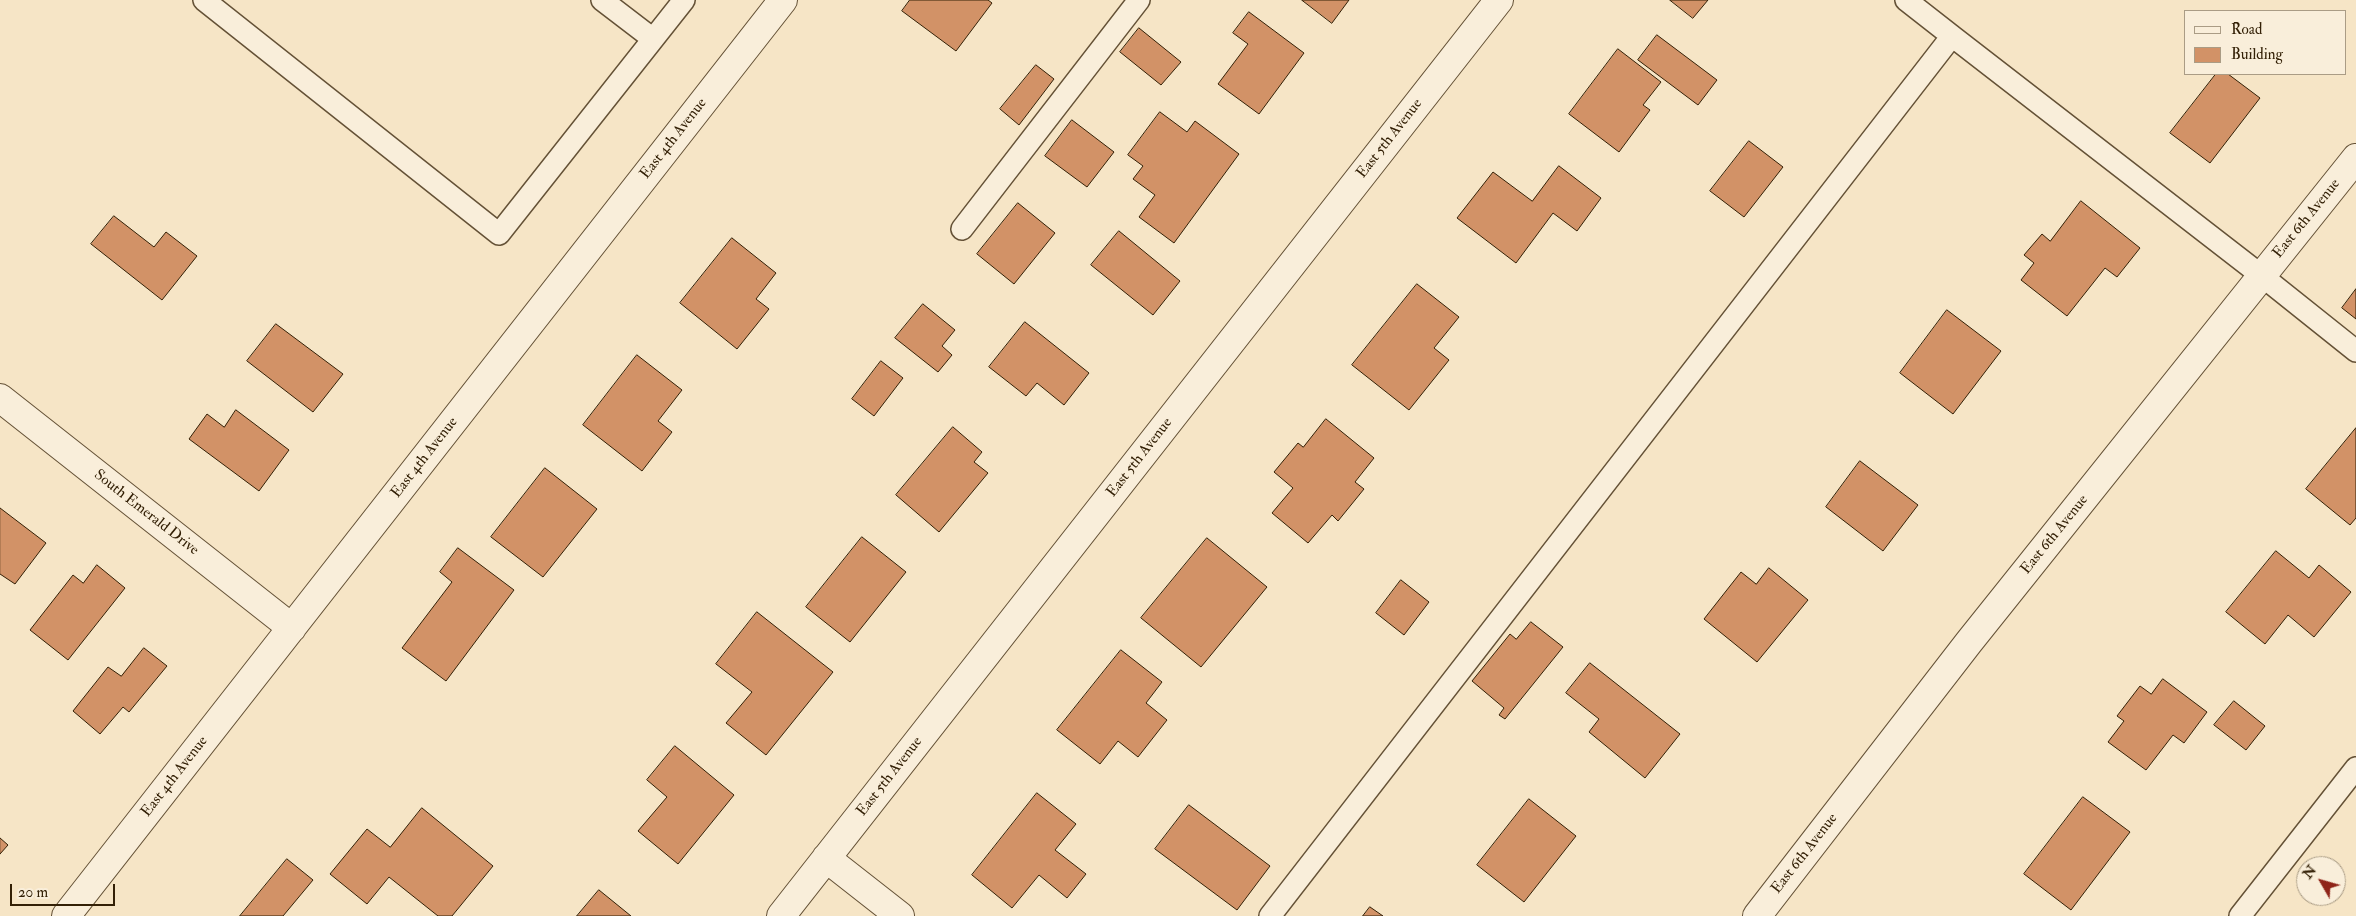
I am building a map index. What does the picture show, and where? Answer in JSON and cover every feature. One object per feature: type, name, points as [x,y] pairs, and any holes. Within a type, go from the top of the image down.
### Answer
[{"type":"street","name":"East 4th Avenue","points":[[66,916],[783,0]]},
{"type":"street","name":"East 5th Avenue","points":[[781,916],[1500,0]]},
{"type":"street","name":"East 6th Avenue","points":[[1757,916],[1975,634],[2356,158]]},
{"type":"street","name":"South Emerald Drive","points":[[0,398],[292,628]]},
{"type":"street","points":[[826,858],[900,916]]},
{"type":"lane","points":[[204,0],[499,234],[684,0]]},
{"type":"lane","points":[[602,0],[653,39]]},
{"type":"lane","points":[[962,228],[1139,0]]},
{"type":"lane","points":[[1906,0],[2356,351]]},
{"type":"lane","points":[[1270,916],[1952,36]]},
{"type":"lane","points":[[2240,916],[2356,768]]},
{"type":"building","points":[[910,0],[988,0],[992,3],[956,51],[902,11]]},
{"type":"building","points":[[1302,0],[1349,0],[1332,23]]},
{"type":"building","points":[[1670,0],[1708,0],[1693,18]]},
{"type":"building","points":[[1249,12],[1304,53],[1259,114],[1218,84],[1248,44],[1233,33]]},
{"type":"building","points":[[1139,28],[1181,62],[1161,85],[1120,52]]},
{"type":"building","points":[[1657,35],[1717,80],[1698,105],[1638,60]]},
{"type":"building","points":[[1618,49],[1661,82],[1643,105],[1650,110],[1619,152],[1569,114]]},
{"type":"building","points":[[1036,65],[1054,79],[1019,125],[1000,109]]},
{"type":"building","points":[[2215,75],[2229,75],[2260,98],[2210,163],[2170,133]]},
{"type":"building","points":[[1160,112],[1187,132],[1195,121],[1239,154],[1174,243],[1139,217],[1155,195],[1133,179],[1143,166],[1128,155]]},
{"type":"building","points":[[1072,120],[1114,152],[1087,187],[1045,156]]},
{"type":"building","points":[[1749,141],[1783,167],[1744,217],[1710,191]]},
{"type":"building","points":[[1559,166],[1601,198],[1577,231],[1553,213],[1516,263],[1457,218],[1493,172],[1532,201]]},
{"type":"building","points":[[2081,201],[2140,248],[2117,277],[2105,268],[2067,316],[2021,280],[2034,263],[2024,255],[2042,234],[2050,241]]},
{"type":"building","points":[[1018,203],[1055,233],[1014,284],[977,254]]},
{"type":"building","points":[[114,216],[154,247],[166,232],[197,256],[162,300],[91,244]]},
{"type":"building","points":[[1119,231],[1180,281],[1153,315],[1091,265]]},
{"type":"building","points":[[732,238],[776,273],[756,299],[769,309],[737,349],[680,303]]},
{"type":"building","points":[[1417,284],[1459,317],[1434,348],[1449,360],[1409,410],[1352,365]]},
{"type":"building","points":[[2356,289],[2356,319],[2342,308]]},
{"type":"building","points":[[923,304],[955,330],[942,346],[952,355],[938,372],[895,338]]},
{"type":"building","points":[[1947,310],[2001,351],[1953,414],[1900,373]]},
{"type":"building","points":[[1025,322],[1089,373],[1064,405],[1037,383],[1026,396],[989,367]]},
{"type":"building","points":[[276,324],[343,374],[313,412],[247,361]]},
{"type":"building","points":[[637,355],[682,390],[658,421],[672,432],[642,471],[583,425]]},
{"type":"building","points":[[881,361],[903,378],[874,416],[852,399]]},
{"type":"building","points":[[236,410],[289,450],[259,491],[189,439],[207,414],[224,427]]},
{"type":"building","points":[[1326,419],[1374,458],[1355,482],[1364,489],[1338,521],[1332,515],[1308,543],[1272,513],[1293,488],[1274,472],[1298,443],[1303,447]]},
{"type":"building","points":[[953,427],[982,452],[974,462],[988,473],[939,532],[896,495]]},
{"type":"building","points":[[2356,428],[2356,518],[2350,525],[2306,489]]},
{"type":"building","points":[[1860,461],[1918,505],[1883,551],[1826,507]]},
{"type":"building","points":[[545,468],[597,509],[543,577],[491,537]]},
{"type":"building","points":[[0,508],[46,543],[15,584],[0,574]]},
{"type":"building","points":[[862,537],[906,572],[850,642],[806,607]]},
{"type":"building","points":[[1207,538],[1267,587],[1201,667],[1141,618]]},
{"type":"building","points":[[458,548],[514,590],[446,681],[402,648],[452,582],[440,572]]},
{"type":"building","points":[[2276,551],[2309,578],[2319,565],[2351,592],[2314,637],[2288,615],[2265,644],[2226,612]]},
{"type":"building","points":[[97,565],[125,588],[68,660],[30,630],[73,575],[83,583]]},
{"type":"building","points":[[1769,568],[1808,600],[1757,662],[1704,619],[1741,572],[1756,584]]},
{"type":"building","points":[[1401,580],[1429,602],[1404,635],[1376,613]]},
{"type":"building","points":[[757,612],[833,672],[766,755],[726,723],[752,692],[716,664]]},
{"type":"building","points":[[1531,622],[1563,647],[1505,719],[1499,715],[1504,708],[1472,681],[1510,634],[1516,639]]},
{"type":"building","points":[[144,648],[167,666],[129,712],[123,707],[100,734],[73,711],[108,667],[121,676]]},
{"type":"building","points":[[1121,650],[1162,682],[1146,703],[1167,720],[1138,757],[1118,741],[1100,764],[1057,730]]},
{"type":"building","points":[[1590,663],[1680,734],[1645,778],[1589,732],[1599,719],[1566,693]]},
{"type":"building","points":[[2163,679],[2207,712],[2184,743],[2173,735],[2146,770],[2108,742],[2124,721],[2117,716],[2140,686],[2151,694]]},
{"type":"building","points":[[2234,701],[2265,726],[2246,750],[2214,725]]},
{"type":"building","points":[[675,746],[734,795],[678,864],[638,831],[667,797],[647,780]]},
{"type":"building","points":[[1037,793],[1076,824],[1055,850],[1086,874],[1067,898],[1039,875],[1012,908],[972,875]]},
{"type":"building","points":[[2083,797],[2130,832],[2071,910],[2024,874]]},
{"type":"building","points":[[1529,799],[1576,836],[1524,902],[1477,865]]},
{"type":"building","points":[[1189,805],[1270,866],[1237,910],[1155,849]]},
{"type":"building","points":[[422,808],[493,866],[452,916],[438,916],[389,877],[367,904],[330,874],[367,829],[390,847]]},
{"type":"building","points":[[0,838],[8,845],[0,854]]},
{"type":"building","points":[[287,859],[313,880],[283,916],[240,916]]},
{"type":"building","points":[[599,890],[631,916],[577,916]]},
{"type":"building","points":[[1370,907],[1383,916],[1363,916]]}]
